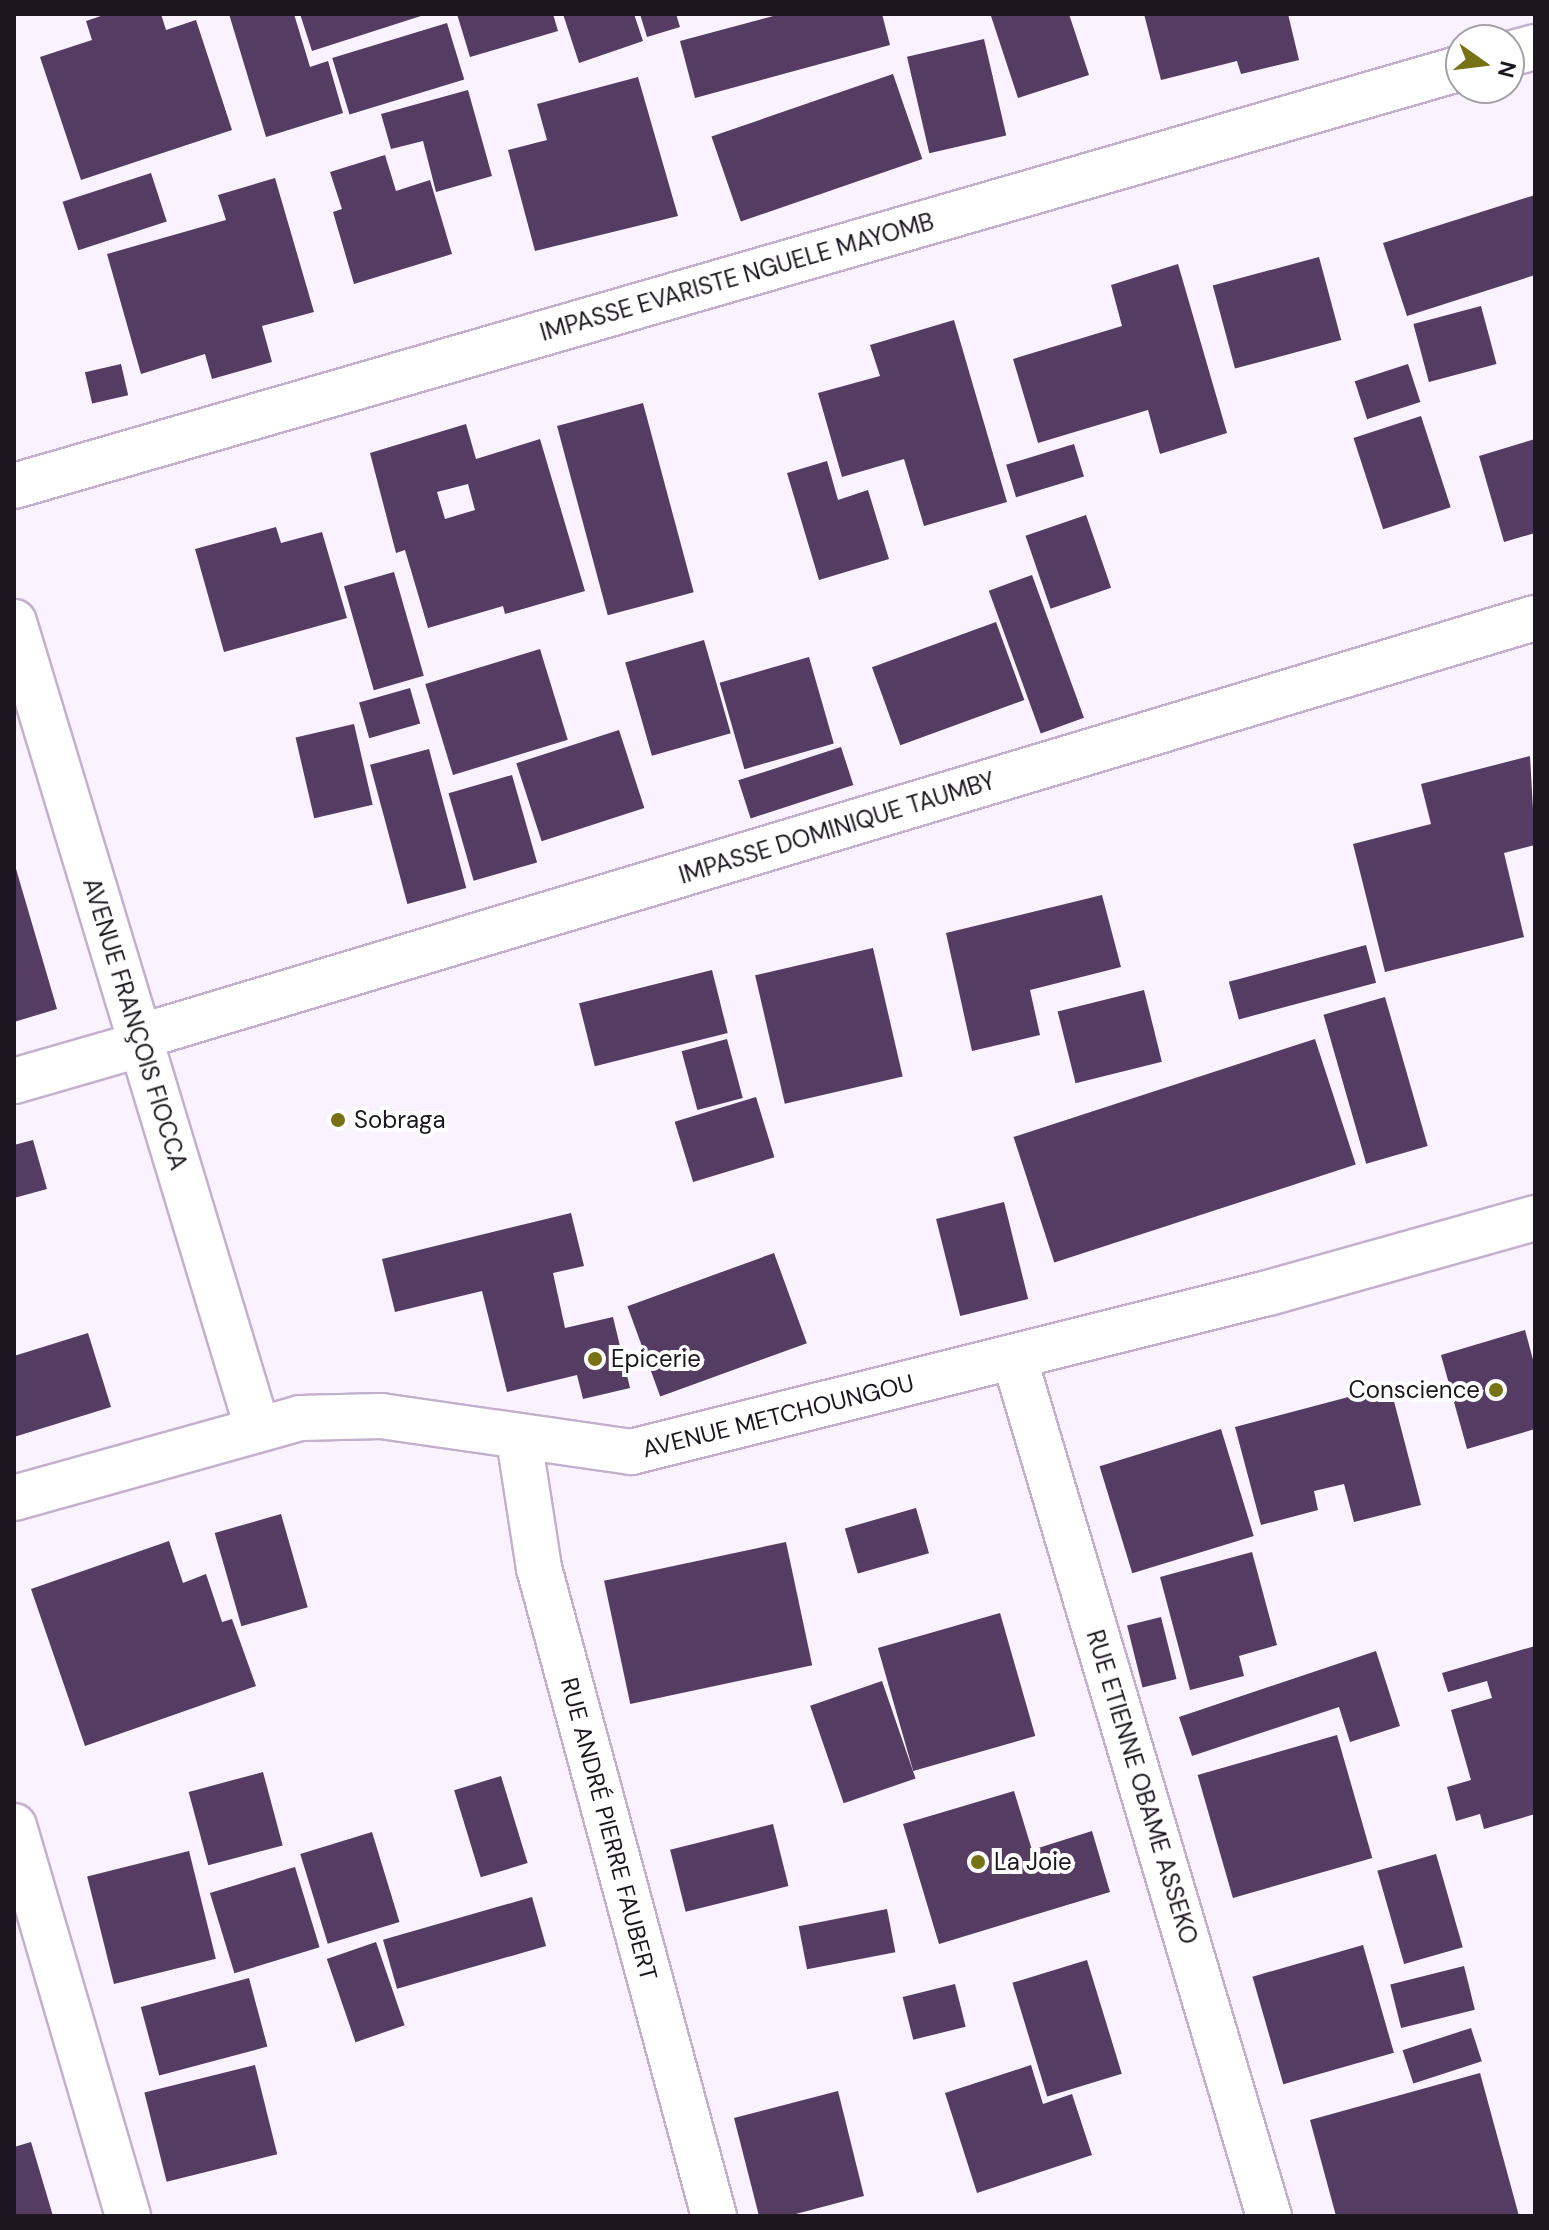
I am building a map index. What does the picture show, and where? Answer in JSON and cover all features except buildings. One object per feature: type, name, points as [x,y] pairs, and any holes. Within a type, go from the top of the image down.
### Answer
[{"type":"street","name":"IMPASSE EVARISTE NGUELE MAYOMB","points":[[14,486],[1445,73]]},
{"type":"street","name":"IMPASSE DOMINIQUE TAUMBY","points":[[14,1081],[140,1040],[1535,618]]},
{"type":"street","name":"AVENUE FRANÇOIS FIOCCA","points":[[14,622],[257,1427]]},
{"type":"street","name":"AVENUE METCHOUNGOU","points":[[14,1498],[257,1427],[300,1418],[381,1416],[519,1439],[631,1452],[1014,1357],[1535,1218]]},
{"type":"street","name":"RUE ETIENNE OBAME ASSEKO","points":[[1014,1357],[1269,2216]]},
{"type":"street","name":"RUE ANDRÉ PIERRE FAUBERT","points":[[519,1439],[539,1568],[714,2216]]},
{"type":"street","points":[[14,1826],[128,2216]]},
{"type":"place","name":"Sobraga","points":[[338,1120]]},
{"type":"place","name":"Epicerie","points":[[595,1359]]},
{"type":"place","name":"Conscience","points":[[1496,1390]]},
{"type":"place","name":"La Joie","points":[[978,1862]]}]
